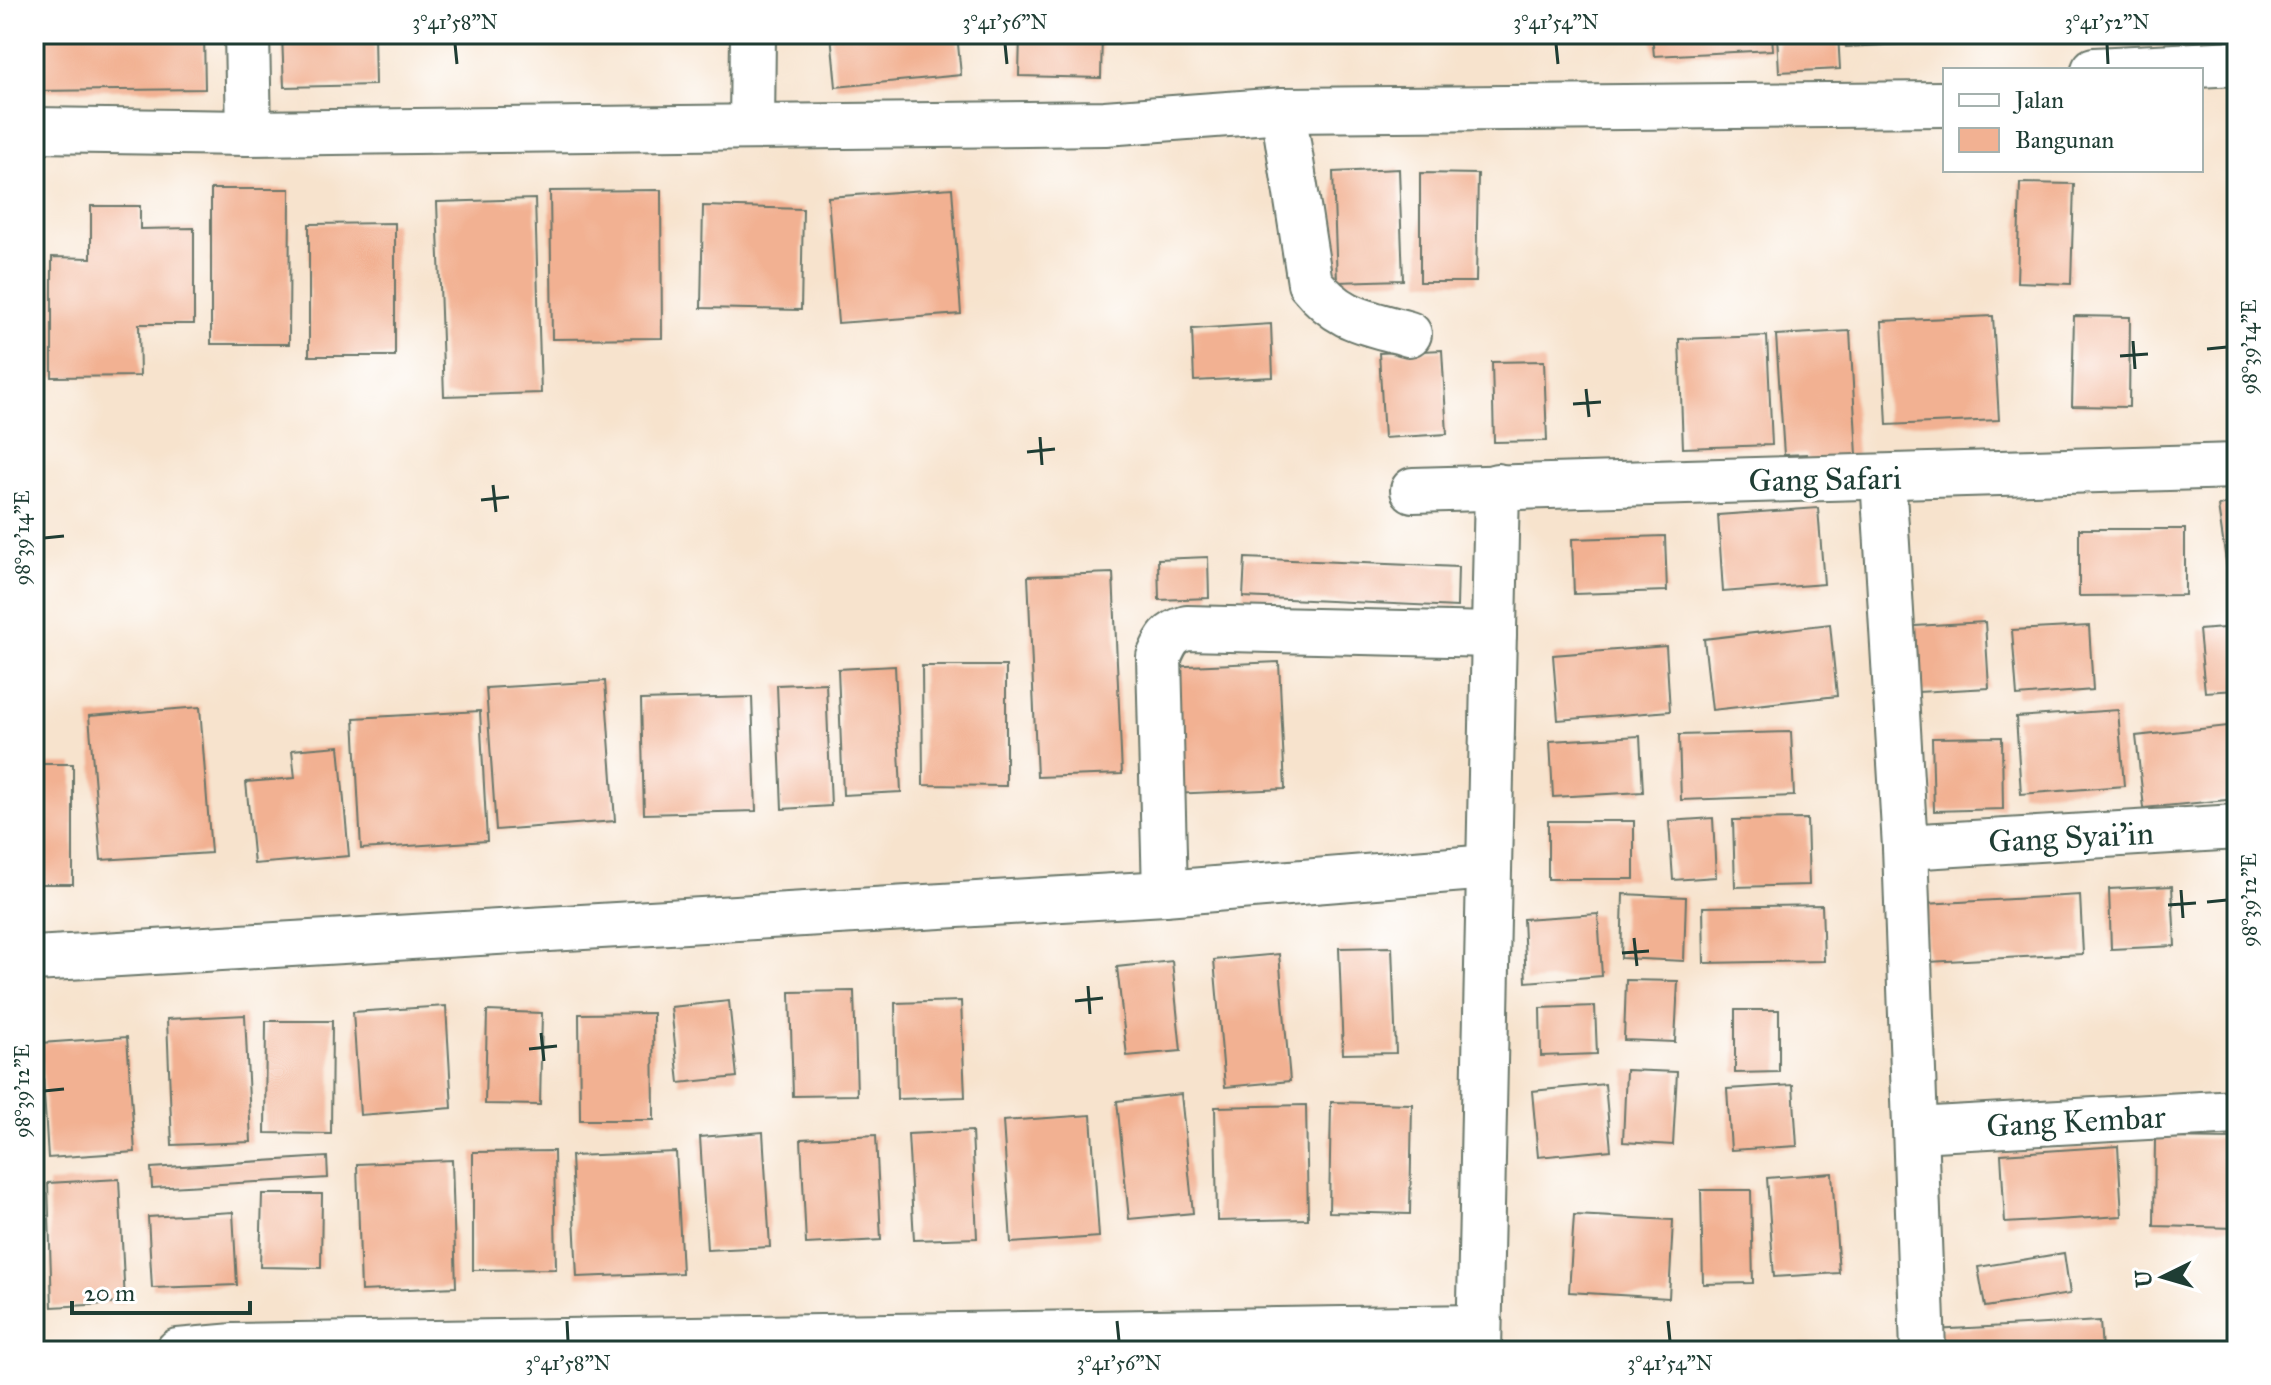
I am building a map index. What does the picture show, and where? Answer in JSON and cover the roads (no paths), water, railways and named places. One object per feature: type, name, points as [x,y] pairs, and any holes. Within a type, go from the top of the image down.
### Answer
[{"type":"street","points":[[247,34],[249,133]]},
{"type":"street","points":[[752,127],[753,34]]},
{"type":"street","points":[[2135,68],[2237,63]]},
{"type":"street","points":[[34,130],[249,133],[1105,123],[1283,110],[1943,104]]},
{"type":"street","points":[[1283,110],[1310,283],[1327,304],[1342,314],[1409,334]]},
{"type":"street","name":"Gang Safari","points":[[1413,490],[2237,466]]},
{"type":"street","points":[[1883,477],[1905,847],[1923,1351]]},
{"type":"street","points":[[178,1351],[234,1348],[1478,1339],[1497,486]]},
{"type":"street","points":[[1165,893],[1159,657],[1167,638],[1174,632],[1187,628],[1494,635]]},
{"type":"street","name":"Gang Syai'in","points":[[1905,847],[2237,827]]},
{"type":"street","points":[[34,959],[1165,893],[1489,867]]},
{"type":"street","name":"Gang Kembar","points":[[1916,1130],[2237,1112]]}]
